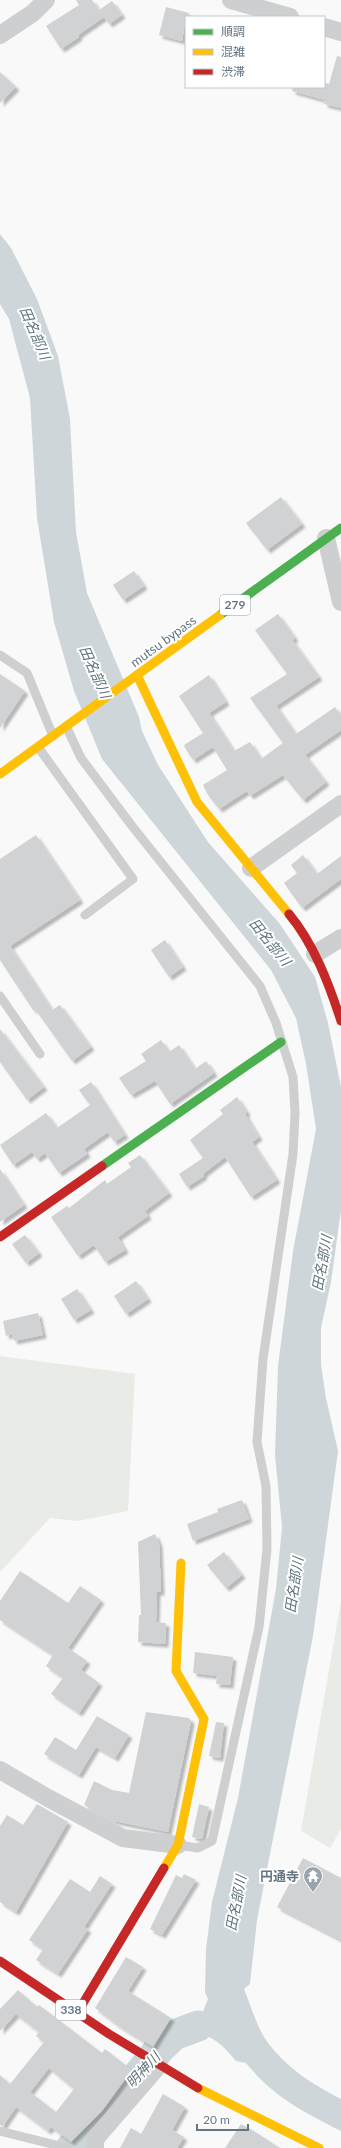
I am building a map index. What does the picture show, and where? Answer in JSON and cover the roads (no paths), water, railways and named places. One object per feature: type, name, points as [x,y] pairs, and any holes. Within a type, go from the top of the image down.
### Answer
[{"type":"main road","name":"mutsu bypass","points":[[0,774],[129,683],[137,675],[341,528]]},
{"type":"main road","points":[[137,675],[197,802],[301,928],[315,954],[330,988],[341,1021]]},
{"type":"main road","points":[[0,1237],[282,1042]]},
{"type":"main road","points":[[76,2014],[178,1845],[204,1719],[176,1671],[181,1563]]},
{"type":"main road","name":"338","points":[[0,1961],[76,2014],[153,2061],[223,2101],[319,2148]]},
{"type":"street","points":[[0,35],[33,13],[46,0]]},
{"type":"street","points":[[231,0],[287,16]]},
{"type":"street","points":[[325,27],[341,32]]},
{"type":"street","points":[[326,538],[341,602]]},
{"type":"street","points":[[251,868],[341,804]]},
{"type":"street","points":[[315,954],[341,938]]},
{"type":"street","points":[[0,1770],[48,1798],[123,1838],[178,1845]]},
{"type":"street","points":[[95,2148],[95,2139],[153,2061]]},
{"type":"lane","points":[[0,655],[27,673],[53,736]]},
{"type":"lane","points":[[66,726],[81,758],[132,826],[260,986],[282,1042],[293,1077],[295,1113],[293,1154],[263,1359],[257,1442],[266,1486],[267,1549],[259,1627],[212,1840],[198,1848],[178,1845]]},
{"type":"lane","points":[[38,747],[133,879],[85,915]]},
{"type":"lane","points":[[0,996],[40,1054]]},
{"type":"lane","points":[[0,2131],[64,2147]]},
{"type":"water","name":"田名部川","points":[[0,234],[11,248],[37,299],[58,356],[70,419],[76,532],[87,593],[139,717],[142,731],[158,765],[208,842],[280,924],[315,977],[328,1023],[341,1087],[341,1210],[331,1282],[321,1328],[321,1365],[326,1398],[338,1451],[313,1636],[257,1920],[250,1984],[244,1989],[254,2017],[264,2037],[275,2052],[301,2075],[320,2088],[341,2099],[341,2131],[290,2103],[268,2086],[246,2063],[236,2061],[228,2051],[211,2038],[194,2034],[185,2036],[165,2050],[157,2044],[185,2020],[200,2019],[208,1999],[205,1992],[206,1949],[212,1902],[238,1798],[276,1589],[282,1527],[275,1455],[278,1366],[293,1251],[316,1129],[306,1064],[296,1018],[271,970],[102,759],[74,691],[54,622],[37,518],[30,398],[9,319],[0,304]]},
{"type":"waterway","name":"明神川","points":[[71,2148],[139,2074],[161,2047],[174,2035],[198,2026]]},
{"type":"place","name":"円通寺","points":[[313,1893]]}]
